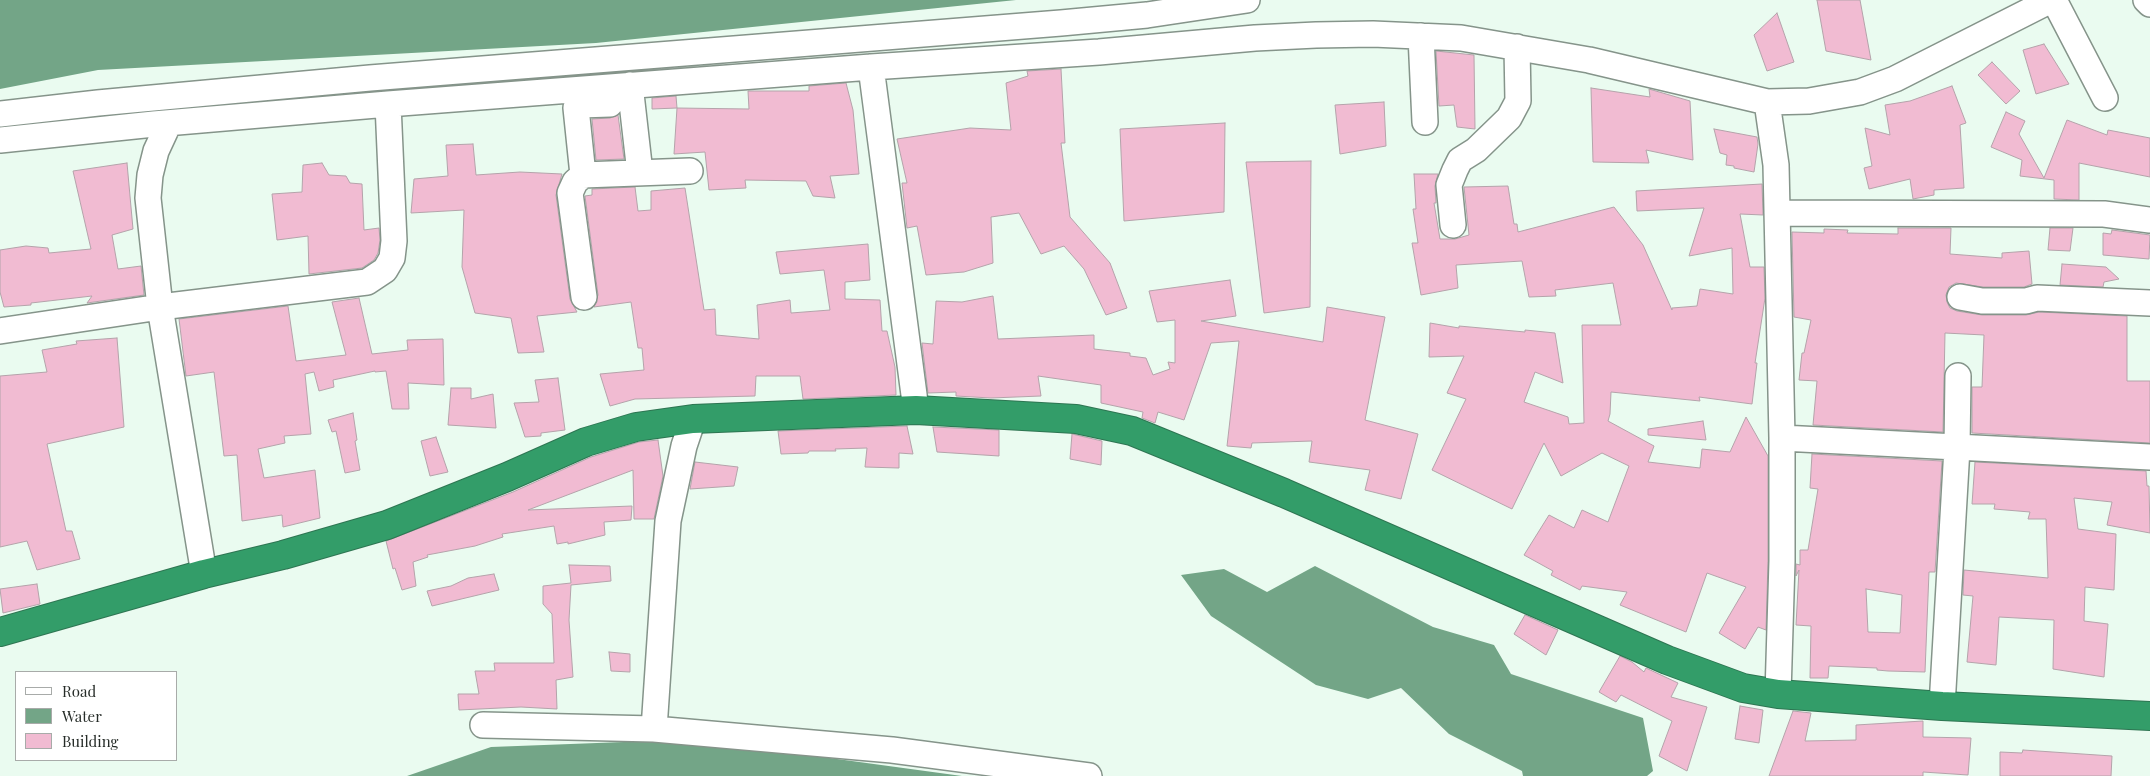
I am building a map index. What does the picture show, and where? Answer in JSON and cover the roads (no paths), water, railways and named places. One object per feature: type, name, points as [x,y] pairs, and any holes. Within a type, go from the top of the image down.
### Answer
[{"type":"highway","points":[[0,632],[204,574],[283,555],[387,525],[507,477],[586,442],[636,427],[693,419],[916,410],[1076,419],[1132,431],[1284,493],[1667,660],[1743,688],[1778,694],[1942,706],[2150,716]]},
{"type":"street","points":[[0,114],[370,78],[637,58],[1147,15],[1248,0],[1255,8],[1258,20],[1255,38]]},
{"type":"street","points":[[0,140],[388,104],[584,97],[871,67],[1099,52],[1255,38],[1373,34],[1461,38],[1589,60],[1767,102],[1809,101],[1860,92],[1895,79],[2052,0],[2105,98]]},
{"type":"street","points":[[2146,0],[2150,4]]},
{"type":"street","points":[[1421,36],[1425,122]]},
{"type":"street","points":[[1454,225],[1449,186],[1454,170],[1460,160],[1476,150],[1508,118],[1518,101],[1517,48]]},
{"type":"street","points":[[637,58],[635,91],[640,173]]},
{"type":"street","points":[[871,67],[916,410]]},
{"type":"street","points":[[584,97],[576,108],[575,114],[584,175]]},
{"type":"street","points":[[1767,102],[1775,155],[1782,438],[1778,694]]},
{"type":"street","points":[[0,331],[160,307],[367,282],[385,270],[392,258],[394,241],[388,104]]},
{"type":"street","points":[[169,123],[156,151],[150,175],[148,198],[160,307],[204,574]]},
{"type":"street","points":[[584,297],[570,193],[575,182],[584,175],[690,171]]},
{"type":"street","points":[[1777,212],[2104,214],[2150,220]]},
{"type":"street","points":[[1960,297],[1982,301],[2026,301],[2037,298],[2150,303]]},
{"type":"street","points":[[1942,706],[1957,448],[1958,376]]},
{"type":"street","points":[[654,729],[668,521],[684,446],[693,419]]},
{"type":"street","points":[[1782,438],[2150,456]]},
{"type":"street","points":[[483,724],[654,729],[892,750],[1089,776]]},
{"type":"water","points":[[0,0],[1016,0],[596,43],[98,70],[0,89]]},
{"type":"water","points":[[1315,566],[1433,627],[1494,645],[1511,674],[1643,718],[1653,771],[1647,776],[1523,776],[1522,771],[1449,734],[1401,688],[1368,699],[1316,685],[1211,616],[1181,575],[1224,569],[1267,592]]},
{"type":"water","points":[[650,741],[793,753],[962,776],[407,776],[491,747]]}]
